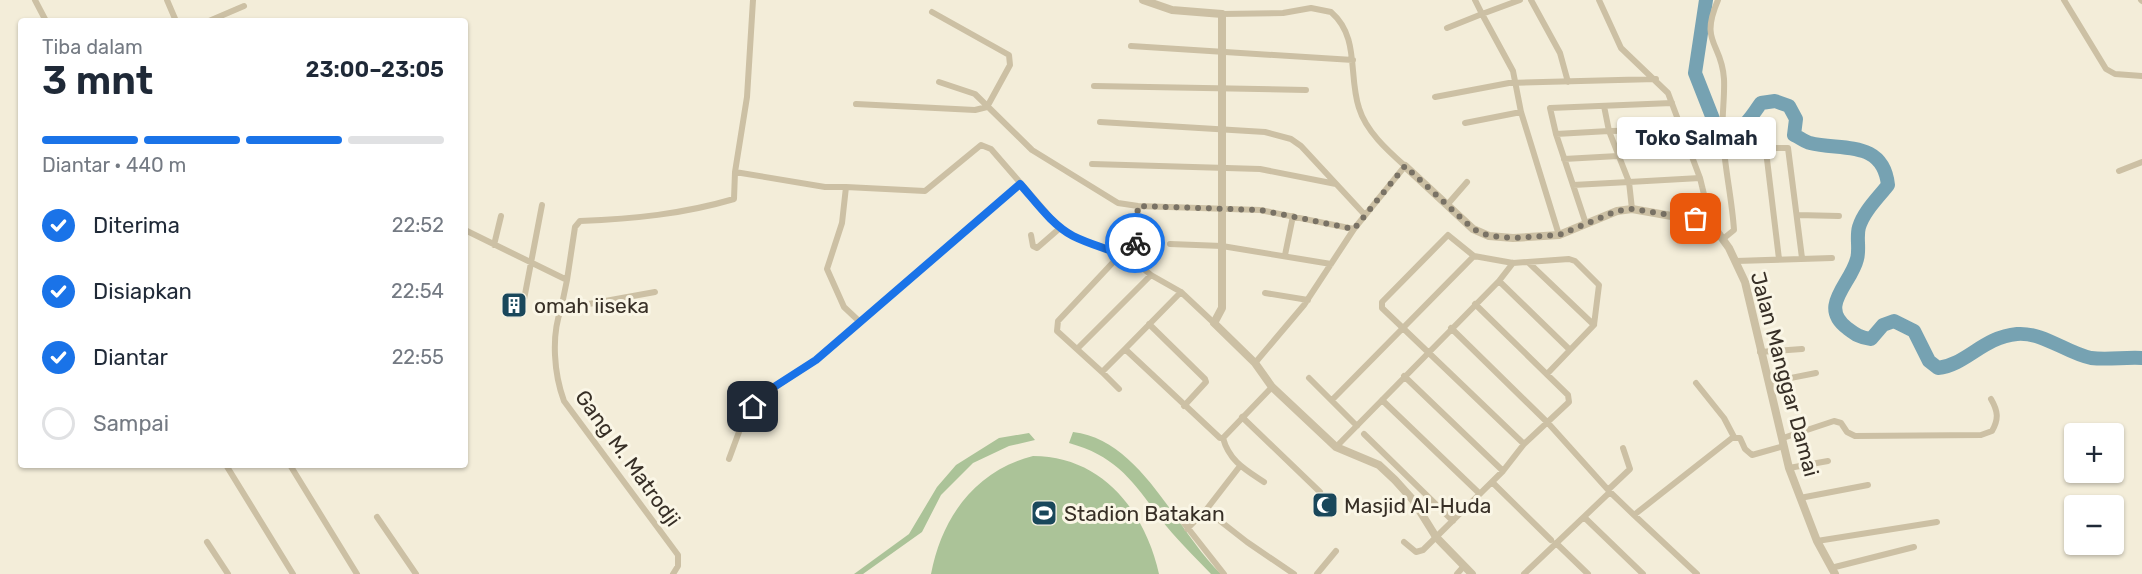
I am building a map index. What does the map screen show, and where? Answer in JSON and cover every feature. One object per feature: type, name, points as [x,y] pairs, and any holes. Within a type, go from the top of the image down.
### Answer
[{"type":"street","points":[[35,0],[44,18]]},
{"type":"street","points":[[167,0],[175,18]]},
{"type":"street","points":[[655,292],[561,309],[575,227],[580,221],[643,218],[696,210],[734,199],[735,172],[747,98],[753,0]]},
{"type":"street","points":[[1143,0],[1172,10],[1222,14],[1283,13],[1322,8],[1340,19],[1346,31],[1353,60],[1360,111],[1372,132],[1473,229],[1489,236],[1513,238],[1559,235],[1617,211],[1632,209],[1711,224]]},
{"type":"street","points":[[1475,0],[1514,72],[1521,112],[1559,235]]},
{"type":"street","points":[[1447,28],[1520,0]]},
{"type":"street","points":[[1531,0],[1560,53],[1568,82]]},
{"type":"street","name":"Jalan Manggar Damai","points":[[1599,0],[1621,48],[1656,79],[1672,103],[1684,130],[1700,178],[1711,224],[1736,261],[1745,282],[1789,468],[1817,541],[1833,571]]},
{"type":"street","points":[[1718,0],[1710,30],[1711,42],[1722,66],[1724,80],[1723,138],[1732,197],[1734,230],[1723,239]]},
{"type":"street","points":[[2064,0],[2106,69],[2115,74],[2142,76]]},
{"type":"street","points":[[216,18],[244,6]]},
{"type":"street","points":[[856,104],[975,110],[987,107],[1010,64],[1009,55],[932,12]]},
{"type":"street","points":[[1214,323],[1220,312],[1222,246],[1222,14]]},
{"type":"street","points":[[1131,46],[1353,60]]},
{"type":"street","points":[[1435,97],[1517,83],[1656,79]]},
{"type":"street","points":[[939,82],[975,94],[1032,150],[1118,202],[1138,206],[1260,210],[1354,229]]},
{"type":"street","points":[[1094,86],[1306,90]]},
{"type":"street","points":[[1586,225],[1556,134],[1550,108],[1672,103]]},
{"type":"street","points":[[1604,106],[1609,131],[1629,183],[1632,209]]},
{"type":"street","points":[[1464,123],[1521,112]]},
{"type":"street","points":[[1100,122],[1265,132],[1291,139],[1301,146],[1365,215]]},
{"type":"street","points":[[1556,134],[1684,130]]},
{"type":"street","points":[[735,172],[825,187],[925,191],[981,145],[991,148],[1060,228],[1082,240],[1134,261],[1151,275],[1181,292],[1255,363],[1272,387],[1336,447],[1379,465],[1413,500],[1436,537],[1472,574]]},
{"type":"street","points":[[1779,259],[1766,152],[1769,148],[1788,148],[1802,258]]},
{"type":"street","points":[[1564,159],[1618,156]]},
{"type":"street","points":[[2119,171],[2142,162]]},
{"type":"street","points":[[1092,164],[1260,169],[1336,184]]},
{"type":"street","points":[[1255,363],[1308,300],[1354,229],[1405,166]]},
{"type":"street","points":[[1573,185],[1700,178]]},
{"type":"street","points":[[1447,205],[1467,182]]},
{"type":"street","points":[[729,459],[743,421],[762,396],[816,360],[1020,184]]},
{"type":"street","points":[[846,187],[842,223],[827,269],[844,308],[860,322]]},
{"type":"street","points":[[522,310],[542,205]]},
{"type":"street","points":[[1134,261],[1138,206]]},
{"type":"street","points":[[1797,215],[1839,216]]},
{"type":"street","points":[[494,245],[501,216]]},
{"type":"street","points":[[1285,255],[1293,216]]},
{"type":"street","points":[[1031,236],[1033,246],[1037,248],[1060,228]]},
{"type":"street","points":[[468,232],[529,264],[567,280]]},
{"type":"street","points":[[1524,444],[1403,330],[1382,308],[1382,302],[1449,235],[1474,256],[1513,263],[1572,260],[1598,282],[1594,325],[1547,374]]},
{"type":"street","points":[[1170,244],[1222,246],[1331,264]]},
{"type":"street","points":[[1119,389],[1057,331],[1058,321],[1122,255]]},
{"type":"street","points":[[1332,400],[1474,256]]},
{"type":"street","points":[[1736,261],[1832,258]]},
{"type":"street","points":[[1336,447],[1450,328],[1499,281],[1513,263]]},
{"type":"street","points":[[1528,263],[1594,325]]},
{"type":"street","points":[[1077,349],[1151,275]]},
{"type":"street","points":[[1499,281],[1570,350]]},
{"type":"street","points":[[1102,372],[1181,292]]},
{"type":"street","points":[[1265,293],[1308,300]]},
{"type":"street","points":[[1404,542],[1418,553],[1503,471],[1524,444],[1548,423],[1570,398],[1475,304]]},
{"type":"street","name":"Gang M. Matrodji","points":[[561,309],[555,339],[560,390],[564,401],[678,555],[678,566],[673,574]]},
{"type":"street","points":[[1149,324],[1205,379],[1206,382],[1184,406]]},
{"type":"street","points":[[1450,328],[1548,423],[1634,515],[1697,574]]},
{"type":"street","points":[[1125,349],[1211,432],[1223,438],[1226,448],[1240,466],[1264,482]]},
{"type":"street","points":[[1760,352],[1802,349]]},
{"type":"street","points":[[1770,382],[1816,373]]},
{"type":"street","points":[[1404,376],[1503,471]]},
{"type":"street","points":[[1309,378],[1357,426]]},
{"type":"street","points":[[1696,383],[1719,410],[1734,437]]},
{"type":"street","points":[[1223,438],[1272,387]]},
{"type":"street","points":[[1634,515],[1734,437],[1740,438],[1745,449],[1752,455],[1834,421],[1841,423],[1847,432],[1855,436],[1981,435],[1992,431],[1997,422],[1997,412],[1991,399]]},
{"type":"street","points":[[1382,400],[1480,494]]},
{"type":"street","points":[[1242,417],[1320,492]]},
{"type":"street","points":[[1364,434],[1453,520]]},
{"type":"street","points":[[1524,574],[1554,541],[1584,517],[1608,488],[1630,469],[1623,448]]},
{"type":"street","points":[[1789,468],[1828,461]]},
{"type":"street","points":[[1187,529],[1206,510],[1240,466]]},
{"type":"street","points":[[228,468],[292,574]]},
{"type":"street","points":[[292,468],[357,574]]},
{"type":"street","points":[[1492,482],[1588,574]]},
{"type":"street","points":[[1800,498],[1868,485]]},
{"type":"street","points":[[1206,510],[1294,574]]},
{"type":"street","points":[[1176,513],[1224,574]]},
{"type":"street","points":[[377,517],[416,574]]},
{"type":"street","points":[[1584,517],[1643,574]]},
{"type":"street","points":[[1817,541],[1937,522]]},
{"type":"street","points":[[207,542],[227,574]]},
{"type":"street","points":[[1833,571],[1914,547]]},
{"type":"street","points":[[1317,574],[1336,551]]},
{"type":"street","points":[[1457,574],[1464,566]]},
{"type":"street","points":[[1530,569],[1535,574]]},
{"type":"green space","points":[[1073,432],[1097,439],[1119,452],[1138,469],[1221,574],[1211,574],[1172,533],[1132,481],[1122,472],[1099,455],[1069,443]]},
{"type":"green space","points":[[1029,433],[1035,440],[1009,446],[973,463],[941,495],[922,532],[863,574],[854,574],[909,534],[937,487],[956,465],[999,438]]},
{"type":"green space","name":"Stadion Batakan","points":[[1033,456],[1058,458],[1080,466],[1117,491],[1143,529],[1159,574],[931,574],[943,534],[964,499],[994,473],[1012,463]]},
{"type":"waterway","points":[[1706,0],[1695,73],[1717,129],[1739,128],[1748,121],[1761,103],[1775,101],[1789,106],[1796,119],[1794,135],[1810,143],[1859,150],[1878,160],[1884,170],[1888,185],[1861,221],[1858,231],[1857,259],[1836,303],[1835,311],[1839,320],[1847,328],[1861,337],[1871,339],[1883,325],[1894,321],[1914,331],[1929,361],[1938,368],[1957,362],[1994,340],[2017,334],[2046,339],[2091,358],[2142,358]]},
{"type":"way so far","points":[[1135,243],[1138,206],[1260,210],[1354,229],[1405,166],[1462,220],[1473,229],[1489,236],[1513,238],[1559,235],[1617,211],[1632,209],[1696,219]]},
{"type":"place","name":"Toko Salmah","points":[[1696,219]]},
{"type":"place","name":"omah iiseka","points":[[514,305]]},
{"type":"place","name":"Masjid Al-Huda","points":[[1325,505]]},
{"type":"place","name":"Stadion Batakan","points":[[1044,513]]},
{"type":"route","points":[[753,407],[774,387],[816,360],[922,266],[1020,184],[1057,225],[1072,236],[1134,261],[1135,243]]}]
